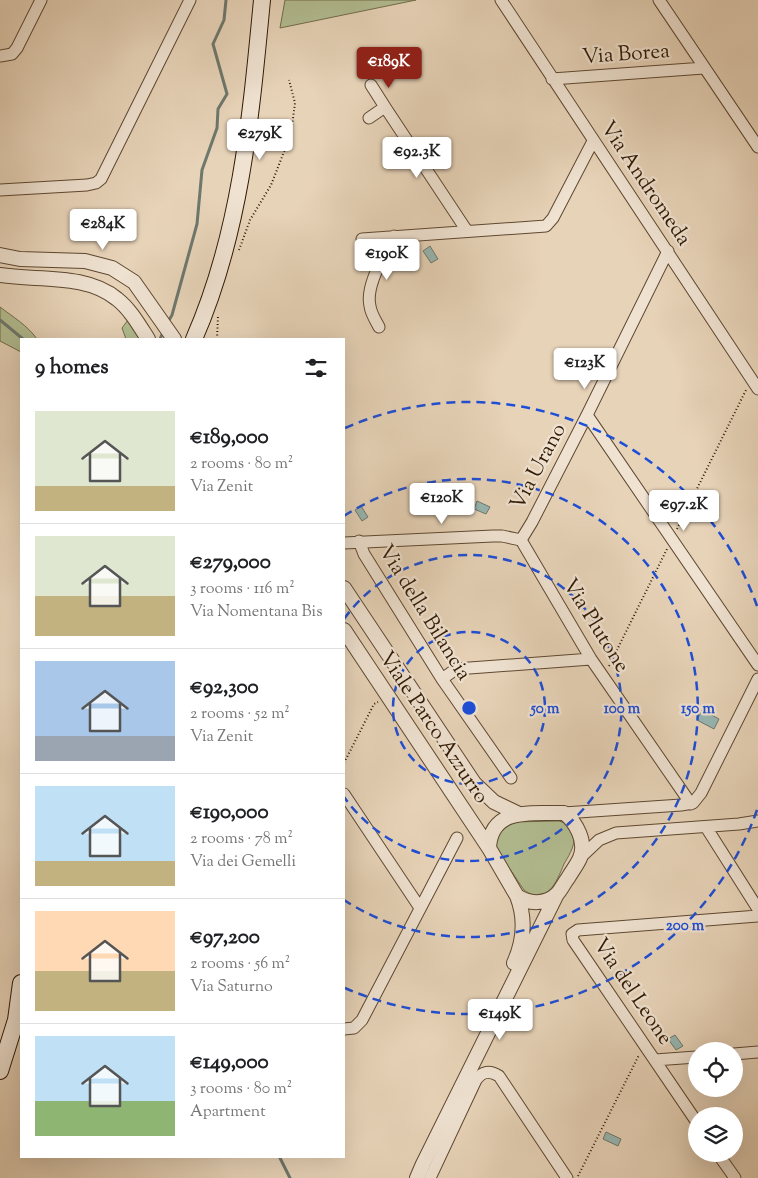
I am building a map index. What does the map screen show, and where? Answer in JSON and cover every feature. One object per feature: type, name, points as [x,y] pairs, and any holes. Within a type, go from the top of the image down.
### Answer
[{"type":"main road","points":[[195,338],[212,314],[222,260],[239,188],[250,124],[262,0]]},
{"type":"main road","points":[[0,1071],[16,1020],[20,991]]},
{"type":"street","points":[[0,56],[12,54],[17,48],[41,0]]},
{"type":"street","points":[[0,190],[87,185],[96,183],[101,179],[190,0]]},
{"type":"street","name":"Via Andromeda","points":[[501,0],[758,390]]},
{"type":"street","points":[[659,0],[758,147]]},
{"type":"street","name":"Via Borea","points":[[552,79],[704,68]]},
{"type":"street","points":[[371,85],[467,231]]},
{"type":"street","points":[[369,118],[385,107]]},
{"type":"street","points":[[362,239],[534,228],[548,224],[594,141]]},
{"type":"street","points":[[379,327],[370,308],[370,294],[374,279],[394,236]]},
{"type":"street","name":"Via Urano","points":[[345,543],[493,536],[507,536],[521,540],[587,415],[668,252]]},
{"type":"street","points":[[0,255],[20,259],[85,262],[112,268],[134,282],[169,331]]},
{"type":"street","points":[[0,275],[25,279],[71,281],[98,288],[122,303],[135,318],[147,338]]},
{"type":"street","points":[[587,415],[758,665]]},
{"type":"street","name":"Via Plutone","points":[[521,540],[591,659],[691,804]]},
{"type":"street","name":"Via della Bilancia","points":[[359,541],[364,554],[442,678],[511,778]]},
{"type":"street","name":"Viale Parco Azzurro","points":[[345,590],[474,783],[494,802],[518,814]]},
{"type":"street","name":"Viale Parco Azzurro","points":[[345,632],[488,848],[517,896],[524,926],[519,952],[412,1178]]},
{"type":"street","points":[[442,678],[456,669],[591,659]]},
{"type":"street","points":[[564,813],[691,804],[701,793],[758,679]]},
{"type":"street","points":[[345,796],[420,908]]},
{"type":"street","points":[[564,813],[573,820],[578,829],[581,841],[581,856]]},
{"type":"street","name":"Viale Parco Azzurro","points":[[488,848],[490,835],[496,825],[505,819],[518,814],[564,813]]},
{"type":"street","points":[[418,1178],[423,1164],[557,894],[581,856],[599,840],[616,834],[758,821]]},
{"type":"street","points":[[706,827],[758,909]]},
{"type":"street","points":[[345,1029],[354,1028],[362,1020],[457,838]]},
{"type":"street","points":[[517,896],[528,902],[537,902],[557,894]]},
{"type":"street","name":"Via del Leone","points":[[688,1109],[574,940],[573,933],[578,930],[758,916]]},
{"type":"street","points":[[743,1053],[758,1052]]},
{"type":"street","points":[[654,1060],[688,1058]]},
{"type":"street","points":[[430,1178],[476,1080],[482,1073],[488,1072],[499,1076],[567,1178]]},
{"type":"street","points":[[724,1162],[735,1178]]},
{"type":"path","points":[[238,254],[250,220],[271,185],[291,134],[295,103],[289,80]]},
{"type":"path","points":[[212,314],[217,338]]},
{"type":"path","points":[[604,677],[751,379]]},
{"type":"path","points":[[345,761],[374,704],[387,696]]},
{"type":"path","points":[[576,1178],[644,1044]]},
{"type":"green space","points":[[285,0],[416,0],[280,28]]},
{"type":"green space","points":[[0,307],[24,325],[36,338],[20,338],[20,351],[0,341]]},
{"type":"green space","points":[[128,320],[144,338],[126,338],[122,328]]},
{"type":"green space","points":[[559,821],[568,824],[573,833],[574,842],[572,849],[550,890],[539,896],[532,894],[524,890],[495,847],[497,832],[512,822]]},
{"type":"water","points":[[430,246],[438,259],[431,263],[423,251]]},
{"type":"water","points":[[477,501],[490,507],[486,514],[474,509]]},
{"type":"water","points":[[361,506],[368,517],[362,521],[355,510]]},
{"type":"water","points":[[702,710],[719,719],[714,729],[697,720]]},
{"type":"water","points":[[675,1035],[683,1046],[676,1050],[668,1039]]},
{"type":"water","points":[[606,1132],[621,1139],[618,1146],[603,1139]]},
{"type":"waterway","points":[[168,322],[172,315],[197,224],[202,170],[217,128],[218,109],[227,94],[213,44],[224,20],[226,0]]},
{"type":"waterway","points":[[0,320],[22,338]]},
{"type":"waterway","points":[[160,338],[164,330]]},
{"type":"waterway","points":[[280,1158],[290,1178]]}]
